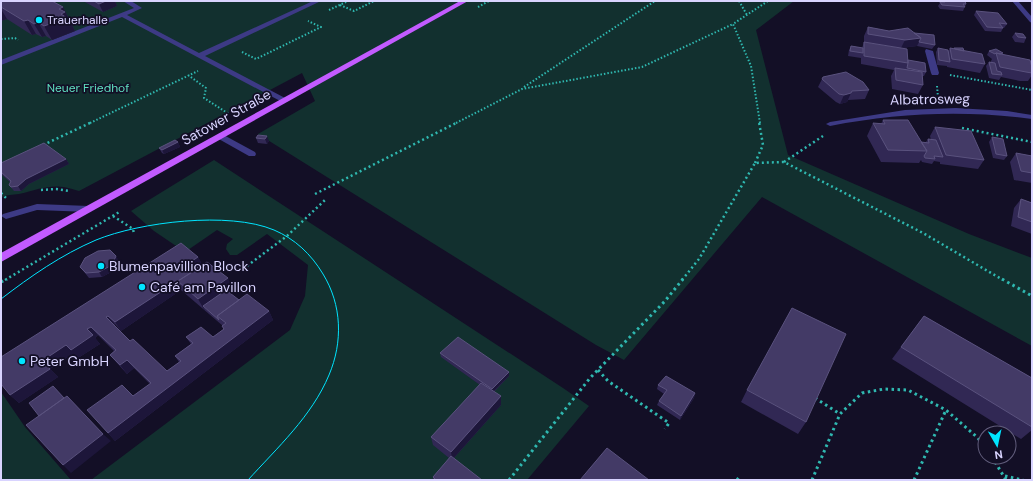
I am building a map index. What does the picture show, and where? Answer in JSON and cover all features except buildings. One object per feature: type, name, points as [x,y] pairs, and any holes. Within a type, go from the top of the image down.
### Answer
[{"type":"main road","name":"Satower Straße","points":[[1,258],[466,1]]},
{"type":"street","points":[[1,63],[139,8],[126,1]]},
{"type":"street","points":[[199,56],[318,1]]},
{"type":"street","points":[[1015,1],[1032,21]]},
{"type":"street","points":[[122,15],[284,101]]},
{"type":"street","points":[[929,51],[935,73]]},
{"type":"street","name":"Albatrosweg","points":[[830,124],[899,111],[940,110],[1006,113],[1032,117]]},
{"type":"street","points":[[220,136],[252,154]]},
{"type":"street","points":[[3,216],[37,207],[89,209]]},
{"type":"path","points":[[340,5],[354,11],[374,1]]},
{"type":"path","points":[[315,194],[522,89],[655,1]]},
{"type":"path","points":[[739,1],[747,15]]},
{"type":"path","points":[[522,89],[642,67],[733,24],[768,1]]},
{"type":"path","points":[[241,52],[256,59],[321,27],[307,20]]},
{"type":"path","points":[[509,480],[598,370],[665,301],[699,259],[755,163],[763,145],[751,66],[733,24]]},
{"type":"path","points":[[37,148],[188,75],[206,88],[204,98],[227,112]]},
{"type":"path","points":[[224,119],[231,115]]},
{"type":"path","points":[[784,162],[829,133],[830,124]]},
{"type":"path","points":[[755,163],[784,162],[923,233],[1032,296]]},
{"type":"path","points":[[37,191],[56,189],[76,193]]},
{"type":"path","points":[[1,192],[8,200]]},
{"type":"path","points":[[1,202],[13,198]]},
{"type":"path","points":[[244,270],[286,236],[325,200]]},
{"type":"path","points":[[113,216],[133,229],[134,234]]},
{"type":"path","points":[[1027,293],[1032,292]]},
{"type":"path","points":[[598,370],[608,381],[669,423],[665,429]]},
{"type":"path","points":[[812,480],[840,414],[862,393],[884,389],[908,390],[946,410],[977,437]]},
{"type":"path","points":[[815,398],[840,414]]},
{"type":"path","points":[[914,480],[946,410]]},
{"type":"path","points":[[997,465],[1005,478],[1024,480]]},
{"type":"path","points":[[737,480],[740,476]]},
{"type":"green space","name":"Neuer Friedhof","points":[[1,1],[794,1],[756,30],[788,155],[969,234],[1032,258],[1032,346],[762,197],[624,360],[596,345],[258,134],[315,101],[302,73],[79,191],[55,186],[8,195],[1,198]]},
{"type":"green space","points":[[214,160],[589,406],[527,480],[91,480],[290,330],[305,296],[308,265],[267,234],[237,255],[230,255],[226,249],[227,244],[233,239],[217,230],[185,252],[154,231],[131,211]]},
{"type":"green space","points":[[1,392],[25,427],[71,480],[1,480]]},
{"type":"tram line","points":[[1,299],[35,274],[71,252],[96,240],[136,228],[185,221],[233,221],[255,224],[274,230],[296,243],[308,254],[323,274],[334,298],[338,324],[337,350],[334,362],[322,390],[304,418],[248,480]]},
{"type":"place","name":"Trauerhalle","points":[[39,20]]},
{"type":"place","name":"Blumenpavillion Block","points":[[101,266]]},
{"type":"place","name":"Café am Pavillon","points":[[142,287]]},
{"type":"place","name":"Peter GmbH","points":[[22,361]]}]
